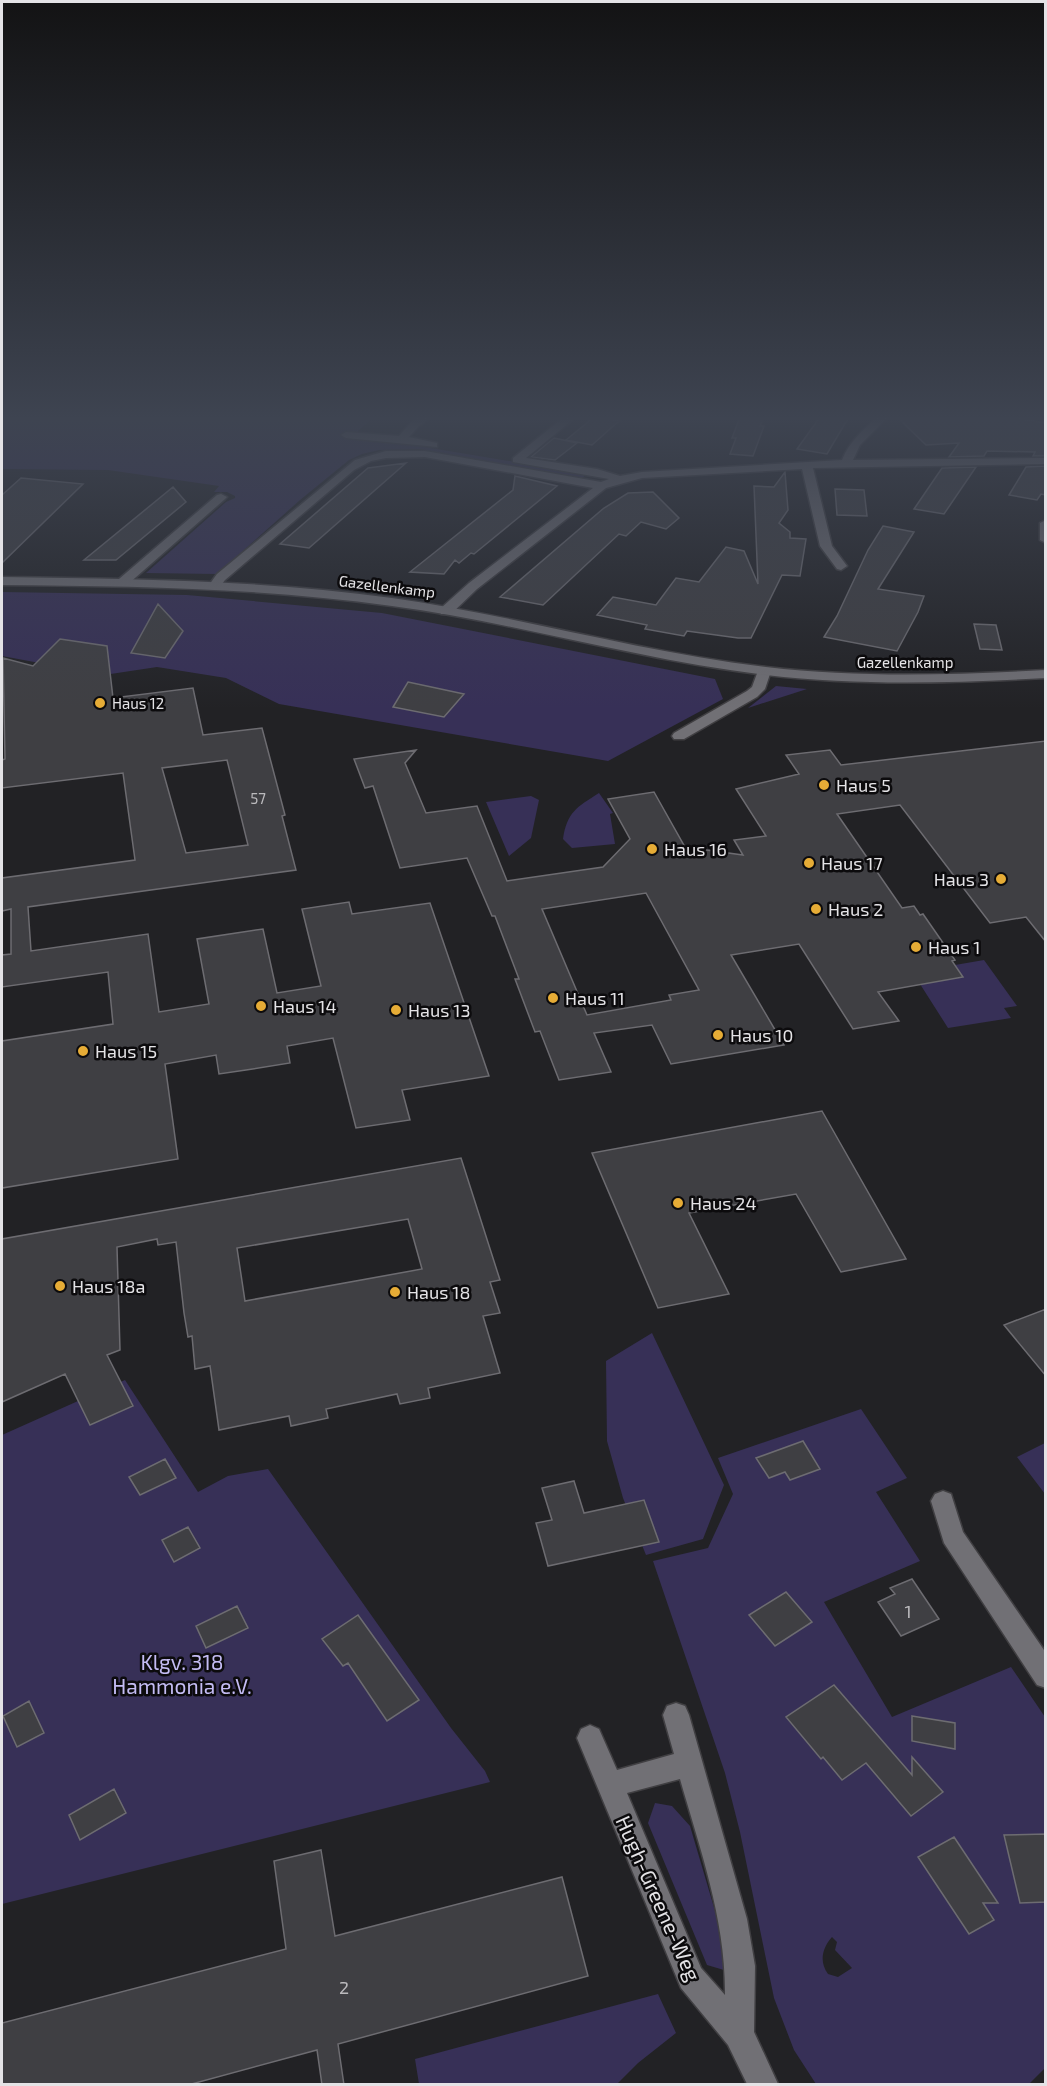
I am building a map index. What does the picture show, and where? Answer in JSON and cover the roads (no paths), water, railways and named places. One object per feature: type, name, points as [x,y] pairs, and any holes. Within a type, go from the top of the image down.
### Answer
[{"type":"street","points":[[123,582],[201,514]]},
{"type":"street","points":[[215,585],[221,577],[295,514]]},
{"type":"street","points":[[446,611],[473,586],[565,514]]},
{"type":"street","points":[[818,514],[826,546],[841,566]]},
{"type":"street","points":[[1046,523],[1046,540]]},
{"type":"street","name":"Gazellenkamp","points":[[2,581],[215,585],[359,598],[446,611],[687,659],[764,671],[893,680],[1046,674]]},
{"type":"street","points":[[680,736],[752,694],[758,689],[764,671]]},
{"type":"street","points":[[943,1501],[952,1536],[1046,1676]]},
{"type":"street","name":"Hugh-Greene-Weg","points":[[676,1715],[733,1919],[740,1966],[739,2034]]},
{"type":"street","name":"Hugh-Greene-Weg","points":[[590,1738],[691,1978],[739,2034],[763,2085]]},
{"type":"street","points":[[609,1785],[690,1763]]},
{"type":"place","name":"Haus 12","points":[[100,703]]},
{"type":"place","name":"Haus 5","points":[[824,785]]},
{"type":"place","name":"Haus 16","points":[[652,849]]},
{"type":"place","name":"Haus 17","points":[[809,863]]},
{"type":"place","name":"Haus 3","points":[[1001,879]]},
{"type":"place","name":"Haus 2","points":[[816,909]]},
{"type":"place","name":"Haus 1","points":[[916,947]]},
{"type":"place","name":"Haus 11","points":[[553,998]]},
{"type":"place","name":"Haus 14","points":[[261,1006]]},
{"type":"place","name":"Haus 13","points":[[396,1010]]},
{"type":"place","name":"Haus 10","points":[[718,1035]]},
{"type":"place","name":"Haus 15","points":[[83,1051]]},
{"type":"place","name":"Haus 24","points":[[678,1203]]},
{"type":"place","name":"Haus 18a","points":[[60,1286]]},
{"type":"place","name":"Haus 18","points":[[395,1292]]},
{"type":"park label","name":"Klgv. 318 Hammonia e.V.","points":[[182,1673]]}]
